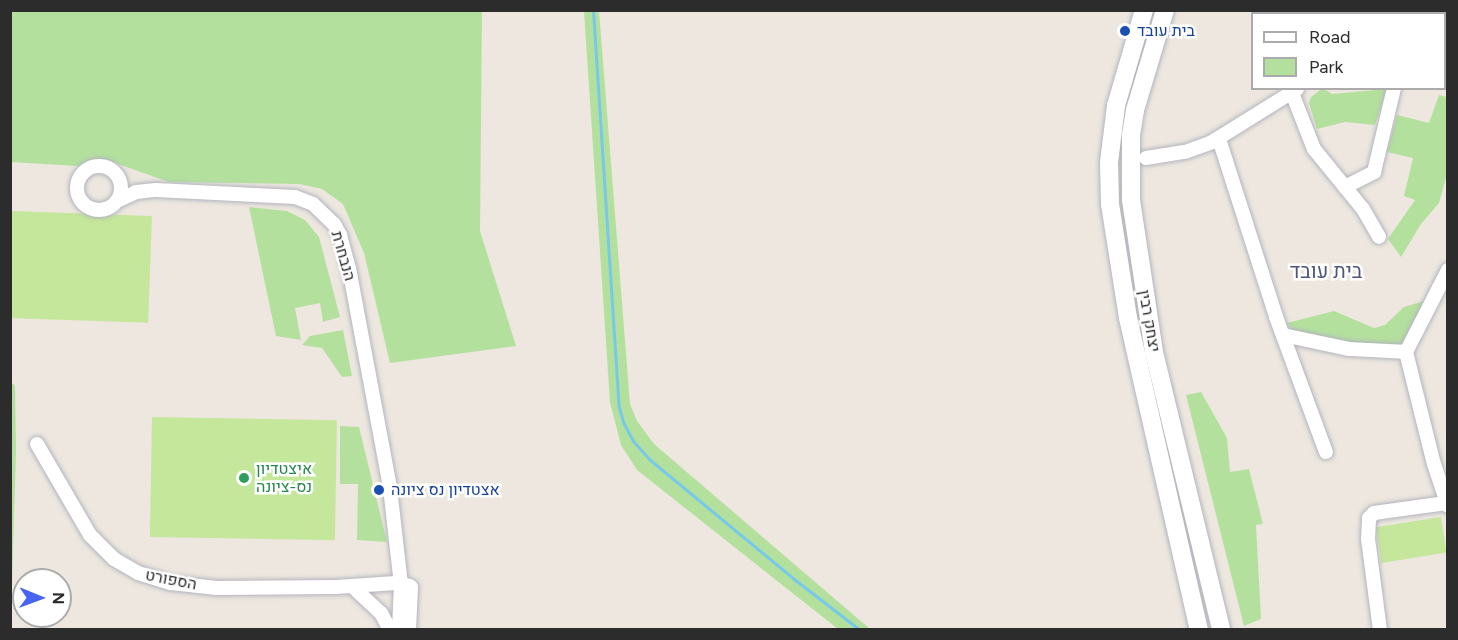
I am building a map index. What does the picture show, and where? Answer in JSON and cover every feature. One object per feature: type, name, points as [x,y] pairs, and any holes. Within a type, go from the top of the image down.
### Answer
[{"type":"main road","name":"יצחק רבין","points":[[1144,10],[1116,106],[1109,162],[1110,204],[1128,318],[1199,630]]},
{"type":"main road","name":"יצחק רבין","points":[[1165,10],[1135,110],[1131,136],[1131,200],[1154,352],[1221,630]]},
{"type":"street","points":[[1345,187],[1374,172],[1394,90]]},
{"type":"street","points":[[1146,158],[1185,152],[1219,139],[1295,91],[1314,149],[1363,209],[1379,237]]},
{"type":"street","points":[[1219,139],[1282,335],[1326,452]]},
{"type":"street","points":[[97,166],[111,170],[120,181],[120,195],[117,201],[112,206],[99,210],[86,205],[78,193],[80,179],[90,168],[97,166]]},
{"type":"street","name":"הנבחרת","points":[[111,170],[156,190]]},
{"type":"street","name":"הנבחרת","points":[[117,201],[136,192],[156,190],[304,199],[334,224],[340,235],[349,268],[388,474],[405,587],[408,630]]},
{"type":"street","points":[[1380,630],[1368,539],[1369,518],[1374,513],[1447,505],[1441,463],[1406,352],[1448,270]]},
{"type":"street","points":[[1282,335],[1349,349],[1406,352]]},
{"type":"street","name":"הספורט","points":[[37,444],[90,536],[114,559],[138,573],[171,583],[217,588],[336,587],[375,583],[405,587]]},
{"type":"street","name":"הנבחרת","points":[[388,474],[408,548],[399,630]]},
{"type":"street","points":[[375,583],[393,568],[399,554]]},
{"type":"street","name":"הספורט","points":[[336,587],[381,592],[405,587]]},
{"type":"street","points":[[355,589],[381,613],[390,630]]},
{"type":"green space","points":[[10,11],[482,11],[480,231],[516,346],[390,363],[364,253],[343,204],[322,189],[299,184],[169,182],[104,159],[77,166],[11,162]]},
{"type":"green space","points":[[584,11],[599,11],[630,404],[637,421],[654,444],[870,629],[838,629],[637,470],[621,445],[610,402]]},
{"type":"green space","points":[[1320,90],[1326,90],[1332,94],[1387,90],[1375,125],[1345,122],[1317,129],[1309,103],[1311,97]]},
{"type":"green space","points":[[1439,95],[1447,97],[1447,174],[1439,203],[1421,224],[1401,257],[1388,239],[1415,200],[1404,196],[1413,158],[1387,152],[1397,115],[1429,123]]},
{"type":"green space","points":[[249,207],[287,211],[305,220],[319,237],[340,317],[323,322],[320,303],[295,308],[301,340],[276,336]]},
{"type":"green space","points":[[11,211],[152,216],[148,323],[10,318]]},
{"type":"green space","points":[[1424,301],[1408,337],[1400,346],[1360,345],[1297,334],[1287,323],[1334,311],[1374,328],[1385,325],[1404,307]]},
{"type":"green space","points":[[343,330],[352,376],[342,377],[322,348],[302,345],[310,336]]},
{"type":"green space","points":[[11,382],[15,386],[16,450],[11,620]]},
{"type":"green space","points":[[1201,392],[1227,438],[1230,472],[1249,469],[1263,524],[1256,525],[1261,619],[1244,626],[1186,395]]},
{"type":"green space","name":"איצטדיון נס-ציונה","points":[[152,417],[337,420],[335,540],[150,537]]},
{"type":"green space","points":[[340,426],[359,427],[387,542],[357,540],[358,484],[340,484]]},
{"type":"green space","points":[[1441,517],[1447,553],[1381,563],[1376,527]]},
{"type":"waterway","points":[[593,10],[619,407],[623,422],[633,441],[649,459],[794,579],[860,630]]},
{"type":"place","name":"בית עובד","points":[[1125,31]]},
{"type":"place","name":"איצטדיון נס-ציונה","points":[[244,478]]},
{"type":"place","name":"אצטדיון נס ציונה","points":[[379,490]]},
{"type":"district","name":"בית עובד","points":[[1326,271]]}]
